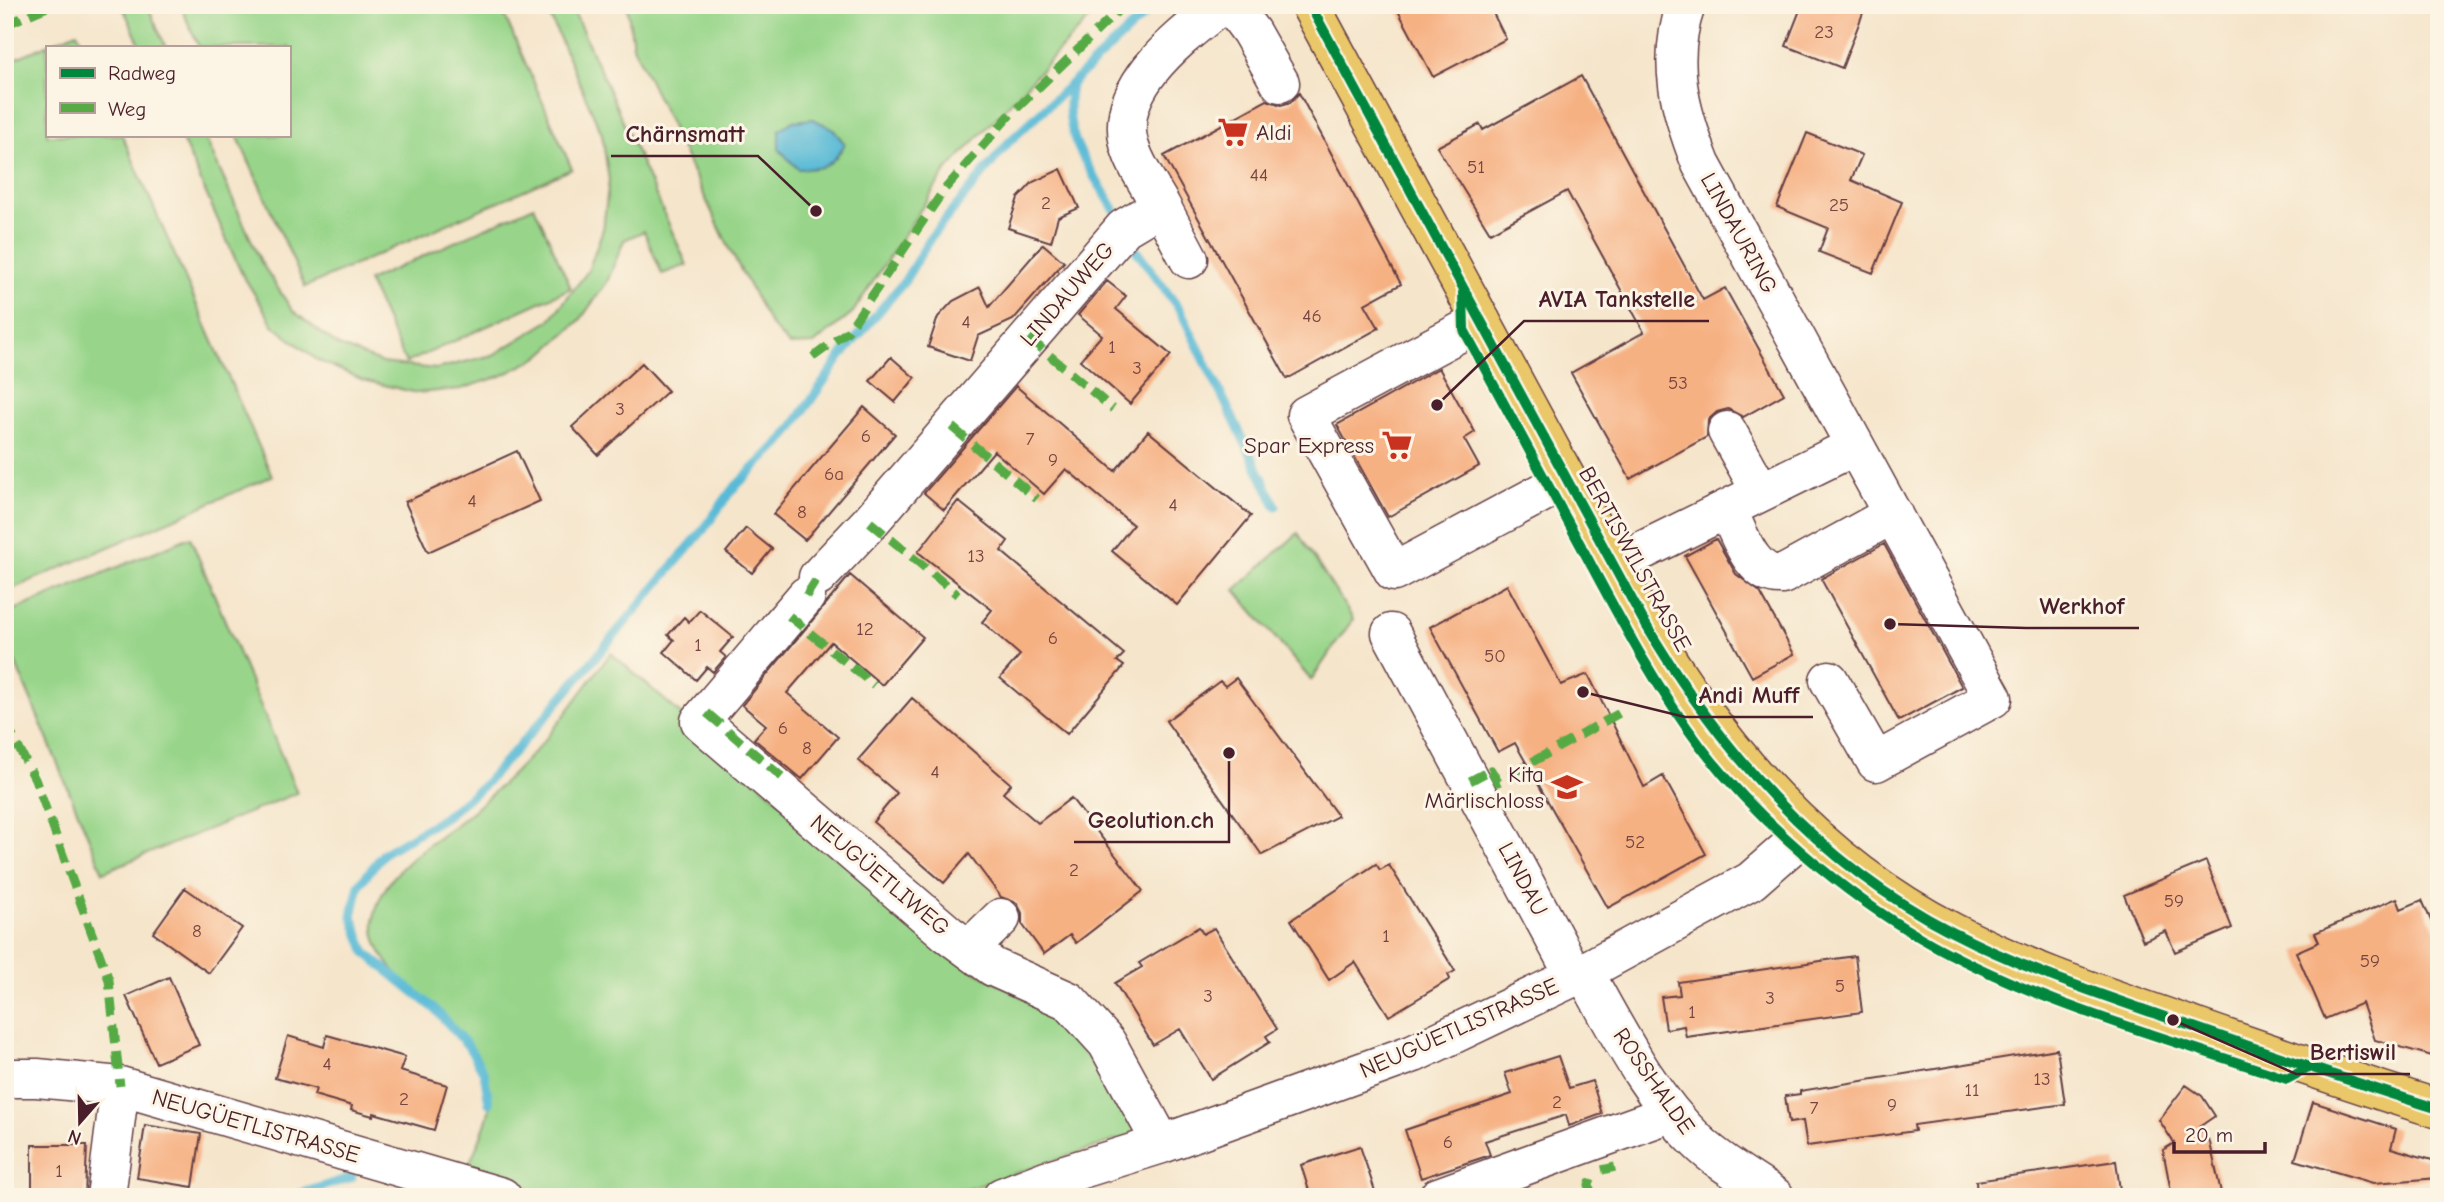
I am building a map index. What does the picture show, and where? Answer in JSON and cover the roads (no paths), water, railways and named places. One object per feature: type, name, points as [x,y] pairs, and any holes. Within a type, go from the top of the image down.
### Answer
[{"type":"main road","name":"BERTISWILSTRASSE","points":[[1310,5],[1566,480],[1670,665],[1701,711],[1753,776],[1808,831],[1880,889],[1938,925],[1992,952],[2173,1020],[2439,1109]]},
{"type":"street","points":[[1189,259],[1130,146],[1126,112],[1142,78],[1221,5]]},
{"type":"street","points":[[1231,5],[1251,32],[1280,83]]},
{"type":"street","name":"LINDAURING","points":[[1686,5],[1678,35],[1677,86],[1686,126],[1701,164],[1993,698],[1876,762],[1829,680]]},
{"type":"street","name":"LINDAUWEG","points":[[812,586],[1124,228],[1161,206]]},
{"type":"street","points":[[1481,321],[1306,415],[1394,572],[1566,480]]},
{"type":"street","points":[[1727,431],[1761,492]]},
{"type":"street","points":[[1613,565],[1854,446]]},
{"type":"street","points":[[1727,509],[1756,565],[1765,573],[1782,575],[1893,514]]},
{"type":"street","name":"NEUGÜETLIWEG","points":[[812,586],[700,721],[907,900],[969,949],[993,967],[1069,1001],[1084,1015],[1125,1072],[1162,1144]]},
{"type":"street","name":"LINDAU","points":[[1391,633],[1580,974]]},
{"type":"street","name":"NEUGÜETLISTRASSE","points":[[1002,1197],[1046,1180],[1162,1144],[1414,1053],[1580,974],[1751,881],[1808,831]]},
{"type":"street","points":[[969,949],[1001,918]]},
{"type":"street","name":"ROSSHALDE","points":[[1580,974],[1671,1113],[1698,1143],[1775,1197]]},
{"type":"street","name":"NEUGÜETLISTRASSE","points":[[5,1078],[37,1078],[120,1086],[401,1183],[502,1197]]},
{"type":"street","points":[[106,1197],[120,1086]]},
{"type":"street","points":[[1437,1197],[1671,1113]]},
{"type":"water","points":[[813,119],[832,128],[845,144],[836,158],[826,165],[798,169],[779,149],[779,130],[793,121]]},
{"type":"waterway","points":[[489,1103],[484,1073],[468,1046],[436,1010],[366,953],[352,916],[359,885],[384,853],[443,818],[482,787],[546,716],[704,529],[731,491],[787,435],[842,355],[904,282],[931,237],[1009,142],[1155,5]]},
{"type":"waterway","points":[[1071,85],[1069,103],[1074,136],[1087,165],[1114,209]]},
{"type":"waterway","points":[[1130,242],[1180,310],[1276,506]]},
{"type":"waterway","points":[[290,1197],[352,1177]]},
{"type":"place","name":"Aldi","points":[[1233,132]]},
{"type":"place","name":"Chärnsmatt","points":[[816,211]]},
{"type":"place","name":"AVIA Tankstelle","points":[[1437,405]]},
{"type":"place","name":"Spar Express","points":[[1397,445]]},
{"type":"place","name":"Werkhof","points":[[1890,624]]},
{"type":"place","name":"Andi Muff","points":[[1583,692]]},
{"type":"place","name":"Geolution.ch","points":[[1229,753]]},
{"type":"place","name":"Kita Märlischloss","points":[[1567,787]]},
{"type":"place","name":"Bertiswil","points":[[2173,1020]]}]
